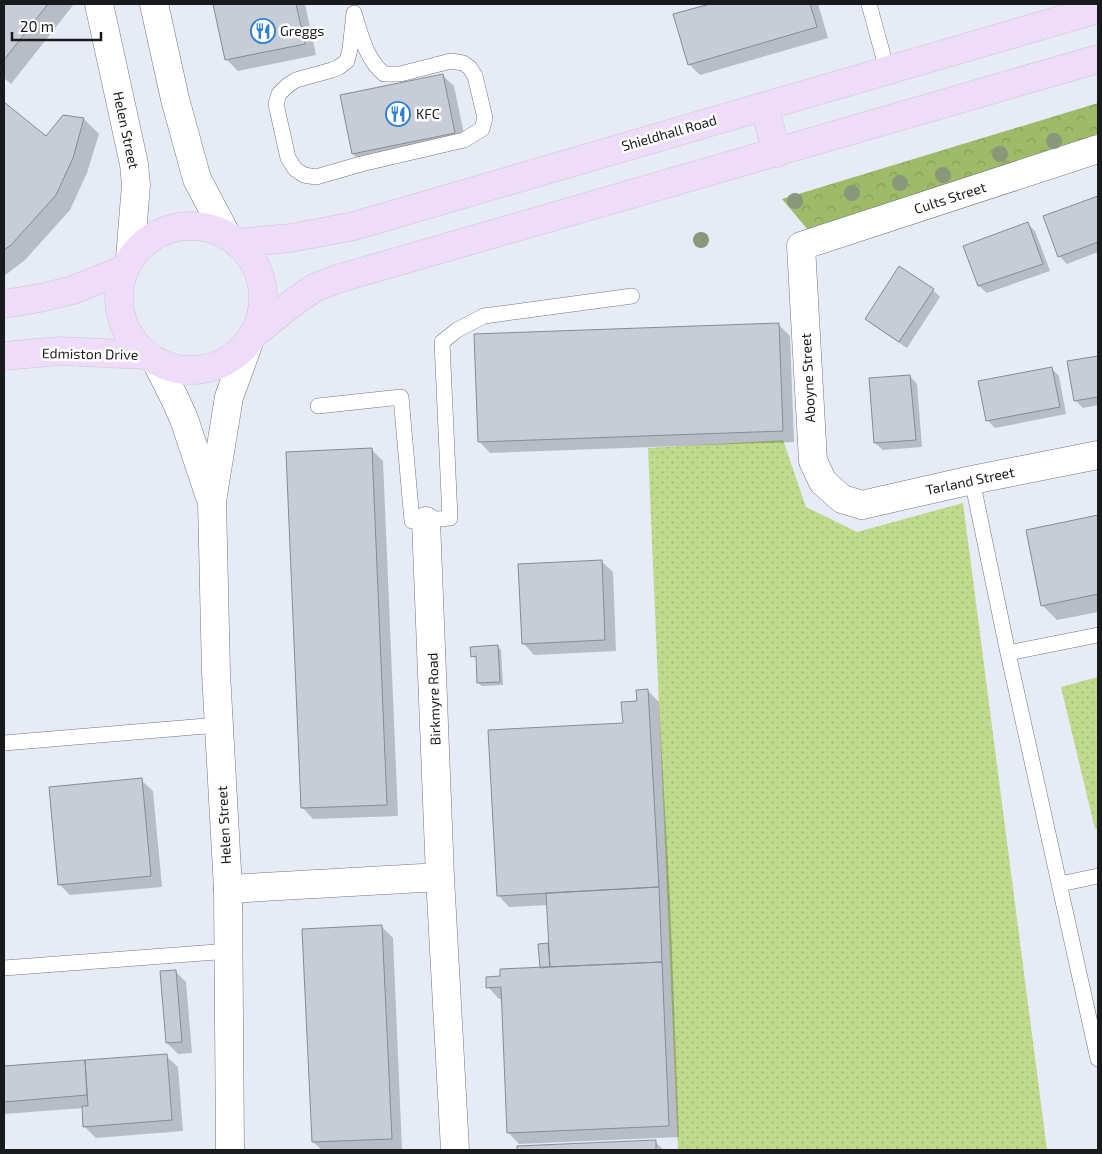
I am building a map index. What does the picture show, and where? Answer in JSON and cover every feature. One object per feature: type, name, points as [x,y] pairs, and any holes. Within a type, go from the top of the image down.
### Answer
[{"type":"main road","name":"Shieldhall Road","points":[[232,238],[291,238],[354,226],[1098,9]]},
{"type":"main road","points":[[252,337],[264,300],[260,277],[249,254],[232,238],[208,228],[183,226],[159,233],[138,248],[127,263],[118,293],[121,318],[130,339],[151,358],[166,366],[189,371],[211,368],[232,358],[252,337],[308,293],[337,280],[1098,59]]},
{"type":"main road","points":[[764,106],[777,153]]},
{"type":"main road","points":[[4,304],[73,290],[127,263]]},
{"type":"main road","name":"Edmiston Drive","points":[[4,356],[60,351],[151,358]]},
{"type":"street","name":"Helen Street","points":[[99,4],[134,164],[136,185],[127,263]]},
{"type":"street","points":[[154,4],[175,99],[196,180],[232,238]]},
{"type":"street","name":"Cults Street","points":[[801,246],[1098,149]]},
{"type":"street","name":"Aboyne Street","points":[[801,246],[813,461],[823,482],[842,499]]},
{"type":"street","name":"Helen Street","points":[[230,1150],[230,951],[218,725],[212,501],[229,397],[252,337]]},
{"type":"street","name":"Helen Street","points":[[151,358],[175,398],[212,501]]},
{"type":"street","name":"Tarland Street","points":[[842,499],[862,505],[972,480],[1098,455]]},
{"type":"street","name":"Birkmyre Road","points":[[426,521],[440,877],[455,1150]]},
{"type":"street","points":[[228,889],[440,877]]},
{"type":"lane","points":[[869,4],[887,70]]},
{"type":"lane","points":[[354,13],[369,56],[376,67],[384,74],[400,74],[451,61],[463,63],[470,68],[475,76],[485,118],[482,129],[464,140],[361,164],[316,177],[304,175],[295,169],[288,158],[276,104],[279,94],[296,80],[332,70],[347,61],[354,13]]},
{"type":"lane","points":[[318,406],[401,397],[412,521],[450,518],[442,342],[457,330],[484,316],[632,296]]},
{"type":"lane","points":[[972,480],[1008,653],[1098,1059]]},
{"type":"lane","points":[[1008,653],[1098,635]]},
{"type":"lane","points":[[4,743],[218,725]]},
{"type":"lane","points":[[1060,884],[1098,876]]},
{"type":"lane","points":[[4,968],[230,951]]},
{"type":"green space","points":[[1098,103],[1098,134],[814,237],[782,199]]},
{"type":"green space","points":[[783,440],[806,507],[857,532],[963,503],[1047,1150],[678,1150],[648,448]]},
{"type":"green space","points":[[1098,677],[1098,828],[1095,829],[1061,687]]},
{"type":"building","points":[[4,4],[48,4],[4,60]]},
{"type":"building","points":[[213,4],[296,4],[305,44],[225,60]]},
{"type":"building","points":[[710,4],[810,4],[817,27],[688,65],[673,14]]},
{"type":"building","name":"KFC","points":[[443,74],[455,133],[352,154],[340,95]]},
{"type":"building","points":[[4,102],[46,136],[63,115],[84,118],[73,158],[56,195],[11,245],[4,250]]},
{"type":"building","points":[[1098,196],[1098,242],[1058,257],[1043,216]]},
{"type":"building","points":[[1028,222],[1043,264],[978,286],[963,246]]},
{"type":"building","points":[[899,266],[934,289],[899,342],[865,319]]},
{"type":"building","points":[[779,323],[783,431],[478,442],[474,334]]},
{"type":"building","points":[[1098,356],[1098,397],[1074,401],[1067,361]]},
{"type":"building","points":[[1052,367],[1060,407],[986,421],[978,381]]},
{"type":"building","points":[[910,375],[916,440],[874,443],[869,378]]},
{"type":"building","points":[[372,448],[387,805],[301,808],[286,452]]},
{"type":"building","points":[[1098,515],[1098,594],[1041,606],[1026,530]]},
{"type":"building","points":[[602,560],[605,640],[522,644],[518,564]]},
{"type":"building","points":[[498,645],[500,682],[477,683],[476,656],[471,657],[470,647]]},
{"type":"building","points":[[648,689],[659,887],[497,896],[488,730],[623,723],[621,702],[637,701],[636,690]]},
{"type":"building","points":[[142,778],[151,876],[58,885],[49,787]]},
{"type":"building","points":[[659,887],[662,962],[550,967],[546,893]]},
{"type":"building","points":[[382,925],[392,1139],[312,1142],[302,929]]},
{"type":"building","points":[[548,943],[550,967],[540,968],[538,944]]},
{"type":"building","points":[[662,962],[669,1126],[507,1133],[501,987],[486,988],[486,977],[500,976],[500,969]]},
{"type":"building","points":[[176,970],[182,1042],[166,1043],[160,971]]},
{"type":"building","points":[[167,1054],[172,1120],[83,1127],[82,1106],[88,1106],[85,1060]]},
{"type":"building","points":[[85,1060],[87,1095],[4,1102],[4,1066]]},
{"type":"building","points":[[656,1140],[656,1150],[517,1150],[517,1146]]},
{"type":"place","name":"Greggs","points":[[263,31]]},
{"type":"place","name":"KFC","points":[[398,114]]}]
